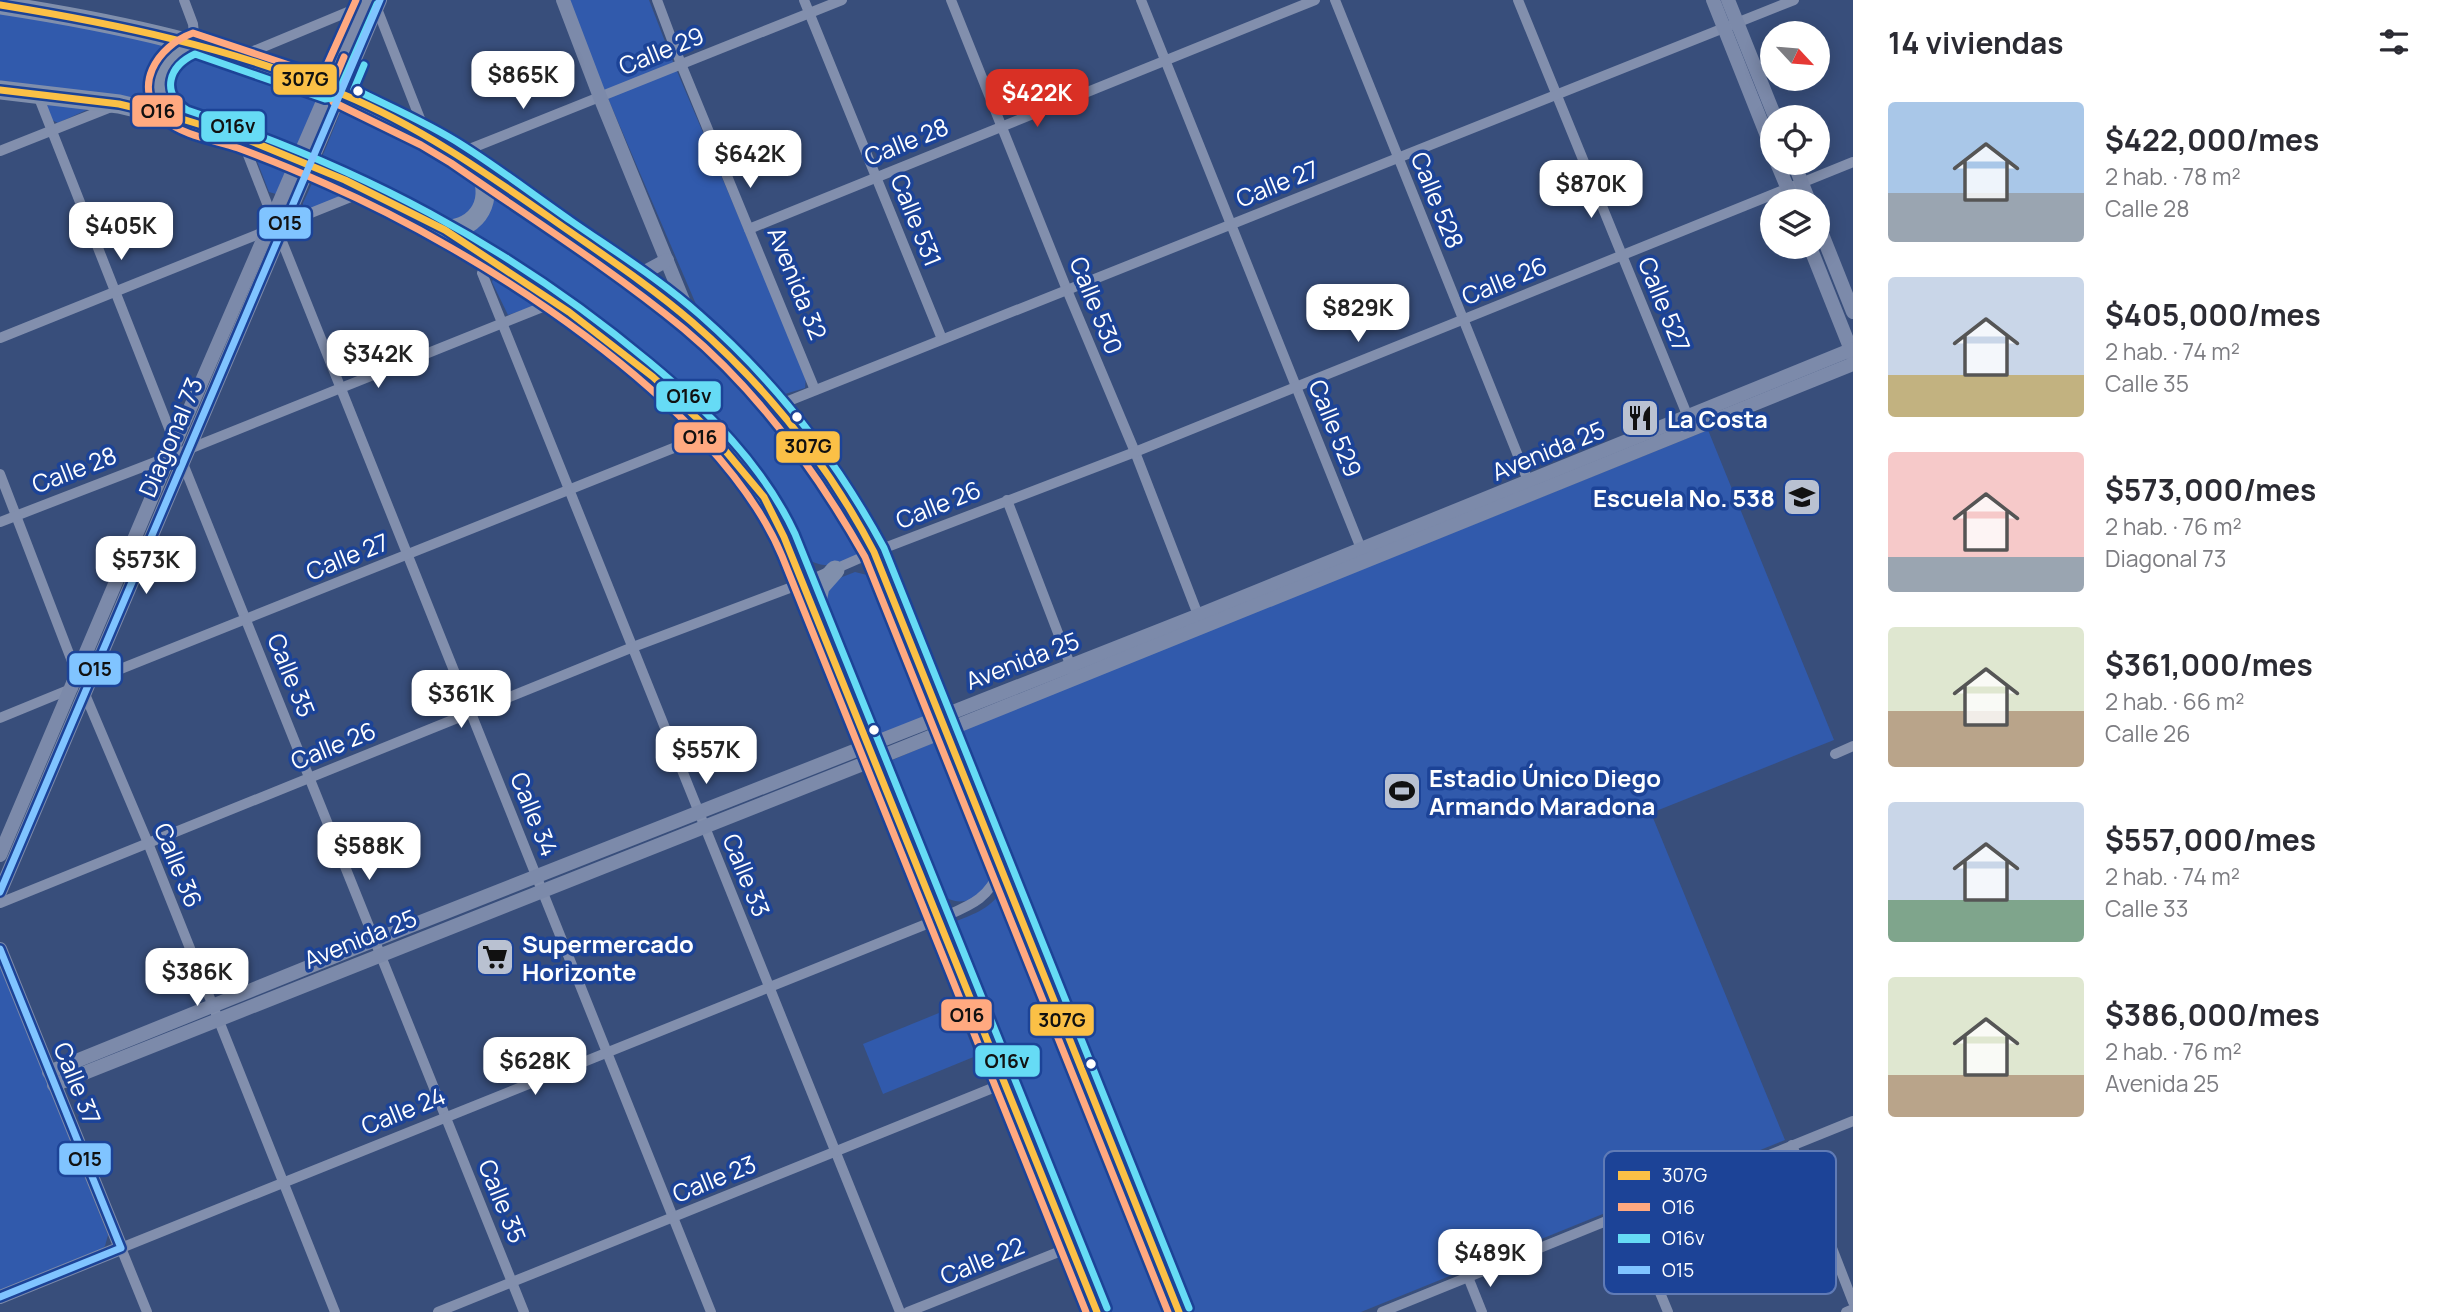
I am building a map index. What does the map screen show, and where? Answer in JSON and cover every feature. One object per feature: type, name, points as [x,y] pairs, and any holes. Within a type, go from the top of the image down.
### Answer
[{"type":"highway","points":[[0,5],[103,21],[195,43],[334,91],[426,136],[479,168],[692,322],[776,406],[842,497],[874,552],[1179,1312]]},
{"type":"highway","points":[[182,119],[164,102],[160,83],[162,71],[175,53],[195,43]]},
{"type":"highway","points":[[0,90],[119,104],[182,119],[241,137],[368,190],[445,230],[555,302],[653,377],[706,428],[764,497],[784,537],[1097,1312]]},
{"type":"highway","points":[[445,230],[466,225],[481,211],[486,190],[479,168]]},
{"type":"highway","points":[[815,611],[820,587],[835,570]]},
{"type":"main road","points":[[563,0],[692,322]]},
{"type":"main road","points":[[1713,0],[1731,25],[1769,105]]},
{"type":"main road","points":[[1728,0],[1731,25],[1760,112]]},
{"type":"main road","name":"Diagonal 73","points":[[0,892],[81,685],[373,2]]},
{"type":"main road","points":[[1799,175],[1805,189]]},
{"type":"main road","points":[[1830,255],[1853,312]]},
{"type":"main road","points":[[1815,259],[1853,355]]},
{"type":"main road","points":[[634,278],[667,260]]},
{"type":"main road","name":"Avenida 25","points":[[51,1079],[216,1014],[381,954],[705,826],[941,724],[1691,424],[1853,355]]},
{"type":"main road","name":"Diagonal 73","points":[[0,855],[81,685]]},
{"type":"main road","name":"Avenida 25","points":[[216,1014],[375,940],[699,812],[871,753]]},
{"type":"main road","name":"Calle 37","points":[[0,949],[121,1248]]},
{"type":"main road","name":"Calle 24","points":[[0,1297],[121,1248]]},
{"type":"street","points":[[184,0],[193,24],[195,43]]},
{"type":"street","name":"Avenida 32","points":[[657,0],[815,390]]},
{"type":"street","name":"Calle 531","points":[[804,0],[942,339]]},
{"type":"street","name":"Calle 29","points":[[457,154],[842,0]]},
{"type":"street","name":"Calle 530","points":[[951,0],[1135,452],[1200,621]]},
{"type":"street","name":"Calle 529","points":[[1141,0],[1229,225],[1364,555]]},
{"type":"street","name":"Calle 28","points":[[749,229],[1315,0]]},
{"type":"street","name":"Calle 528","points":[[1335,0],[1531,488]]},
{"type":"street","name":"Calle 527","points":[[1518,0],[1691,424]]},
{"type":"street","name":"Calle 27","points":[[776,406],[1794,0]]},
{"type":"street","points":[[239,57],[373,2],[426,136]]},
{"type":"street","name":"Calle 35","points":[[37,93],[524,1312]]},
{"type":"street","points":[[0,151],[119,104]]},
{"type":"street","name":"Calle 34","points":[[241,137],[712,1312]]},
{"type":"street","name":"Calle 26","points":[[1796,189],[1802,182],[1853,162]]},
{"type":"street","points":[[0,338],[368,190]]},
{"type":"street","name":"Calle 26","points":[[0,903],[633,646],[803,583],[874,552],[1135,452],[1623,254],[1760,206]]},
{"type":"street","name":"Calle 33","points":[[489,260],[482,273],[900,1312]]},
{"type":"street","name":"Calle 28","points":[[0,522],[555,302]]},
{"type":"street","name":"Calle 27","points":[[0,718],[691,441],[706,428]]},
{"type":"street","name":"Calle 36","points":[[0,474],[81,685],[148,843],[335,1312]]},
{"type":"street","points":[[1007,500],[1073,672]]},
{"type":"street","points":[[1835,754],[1853,746]]},
{"type":"street","name":"Calle 24","points":[[121,1248],[939,919],[985,896],[1001,867]]},
{"type":"street","name":"Calle 23","points":[[438,1312],[1005,1083]]},
{"type":"street","points":[[1777,1151],[1853,1121]]},
{"type":"street","points":[[1792,1145],[1794,1151]]},
{"type":"street","points":[[1382,1312],[1604,1222]]},
{"type":"street","name":"Calle 22","points":[[908,1312],[1071,1247]]},
{"type":"street","name":"Calle 37","points":[[121,1248],[147,1312]]},
{"type":"street","points":[[1836,1258],[1853,1302]]},
{"type":"street","points":[[1468,1277],[1482,1312]]},
{"type":"street","points":[[1661,1294],[1668,1312]]},
{"type":"street","points":[[1846,1312],[1853,1309]]},
{"type":"shaded area","points":[[566,0],[649,0],[806,376],[805,388],[785,394],[698,309]]},
{"type":"shaded area","points":[[0,10],[173,45],[158,105],[0,83]]},
{"type":"shaded area","points":[[195,53],[321,92],[295,151],[185,113],[179,108],[169,88],[170,73],[179,60]]},
{"type":"shaded area","points":[[345,101],[472,172],[479,191],[472,213],[447,222],[320,162]]},
{"type":"shaded area","points":[[45,102],[93,107],[58,123],[52,120]]},
{"type":"shaded area","points":[[252,148],[288,162],[289,170],[276,194],[269,192]]},
{"type":"shaded area","points":[[315,177],[356,191],[308,211],[303,208],[303,203]]},
{"type":"shaded area","points":[[493,185],[595,253],[730,364],[813,463],[869,550],[843,562],[828,565],[801,556],[727,439],[462,234]]},
{"type":"shaded area","points":[[495,274],[537,299],[535,306],[508,315],[492,282]]},
{"type":"shaded area","points":[[1708,430],[1834,740],[1651,813],[1785,1140],[1758,1151],[1604,1151],[1604,1213],[1361,1312],[1190,1312],[959,738],[962,730]]},
{"type":"shaded area","points":[[855,572],[878,581],[934,714],[873,738],[823,616],[828,589],[837,579]]},
{"type":"shaded area","points":[[944,738],[993,874],[981,892],[966,901],[949,899],[932,885],[883,764]]},
{"type":"shaded area","points":[[1002,890],[1175,1312],[1104,1312],[949,924],[986,907]]},
{"type":"shaded area","points":[[0,963],[108,1235],[105,1246],[100,1251],[0,1291]]},
{"type":"shaded area","points":[[956,1006],[976,1056],[883,1094],[863,1044]]},
{"type":"transit line","name":"O16","points":[[356,0],[322,76],[193,33],[168,48],[152,69],[149,94],[154,107],[164,119],[180,130],[238,148],[326,184],[452,248],[520,290],[586,337],[649,388],[705,442],[750,498],[782,556],[1086,1312]]},
{"type":"transit line","name":"O15","points":[[0,892],[380,0]]},
{"type":"transit line","name":"O16v","points":[[377,4],[338,93],[333,98],[325,99],[195,54],[174,72],[171,80],[173,95],[187,110],[250,132],[372,184],[487,246],[542,281],[649,362],[692,399],[750,462],[767,485],[795,534],[1107,1308]]},
{"type":"transit line","name":"307G","points":[[0,5],[174,39],[259,63],[370,106],[449,150],[622,268],[692,322],[746,373],[816,458],[837,488],[874,552],[1179,1312]]},
{"type":"transit line","name":"O16","points":[[344,57],[330,91],[333,102],[421,145],[451,163],[599,264],[684,329],[737,379],[785,435],[827,495],[865,557],[1168,1312]]},
{"type":"transit line","name":"O16v","points":[[364,65],[354,89],[436,130],[476,154],[653,278],[700,315],[728,340],[779,395],[846,484],[884,548],[1189,1308]]},
{"type":"transit line","name":"307G","points":[[0,90],[119,104],[182,119],[241,137],[345,180],[445,230],[569,312],[653,377],[703,424],[764,497],[784,537],[1097,1312]]},
{"type":"transit line","name":"O15","points":[[0,949],[121,1248],[0,1297]]},
{"type":"place","name":"La Costa","points":[[1640,418]]},
{"type":"place","name":"Escuela No. 538","points":[[1802,497]]},
{"type":"place","name":"Estadio Único Diego Armando Maradona","points":[[1402,791]]},
{"type":"place","name":"Supermercado Horizonte","points":[[495,957]]}]
